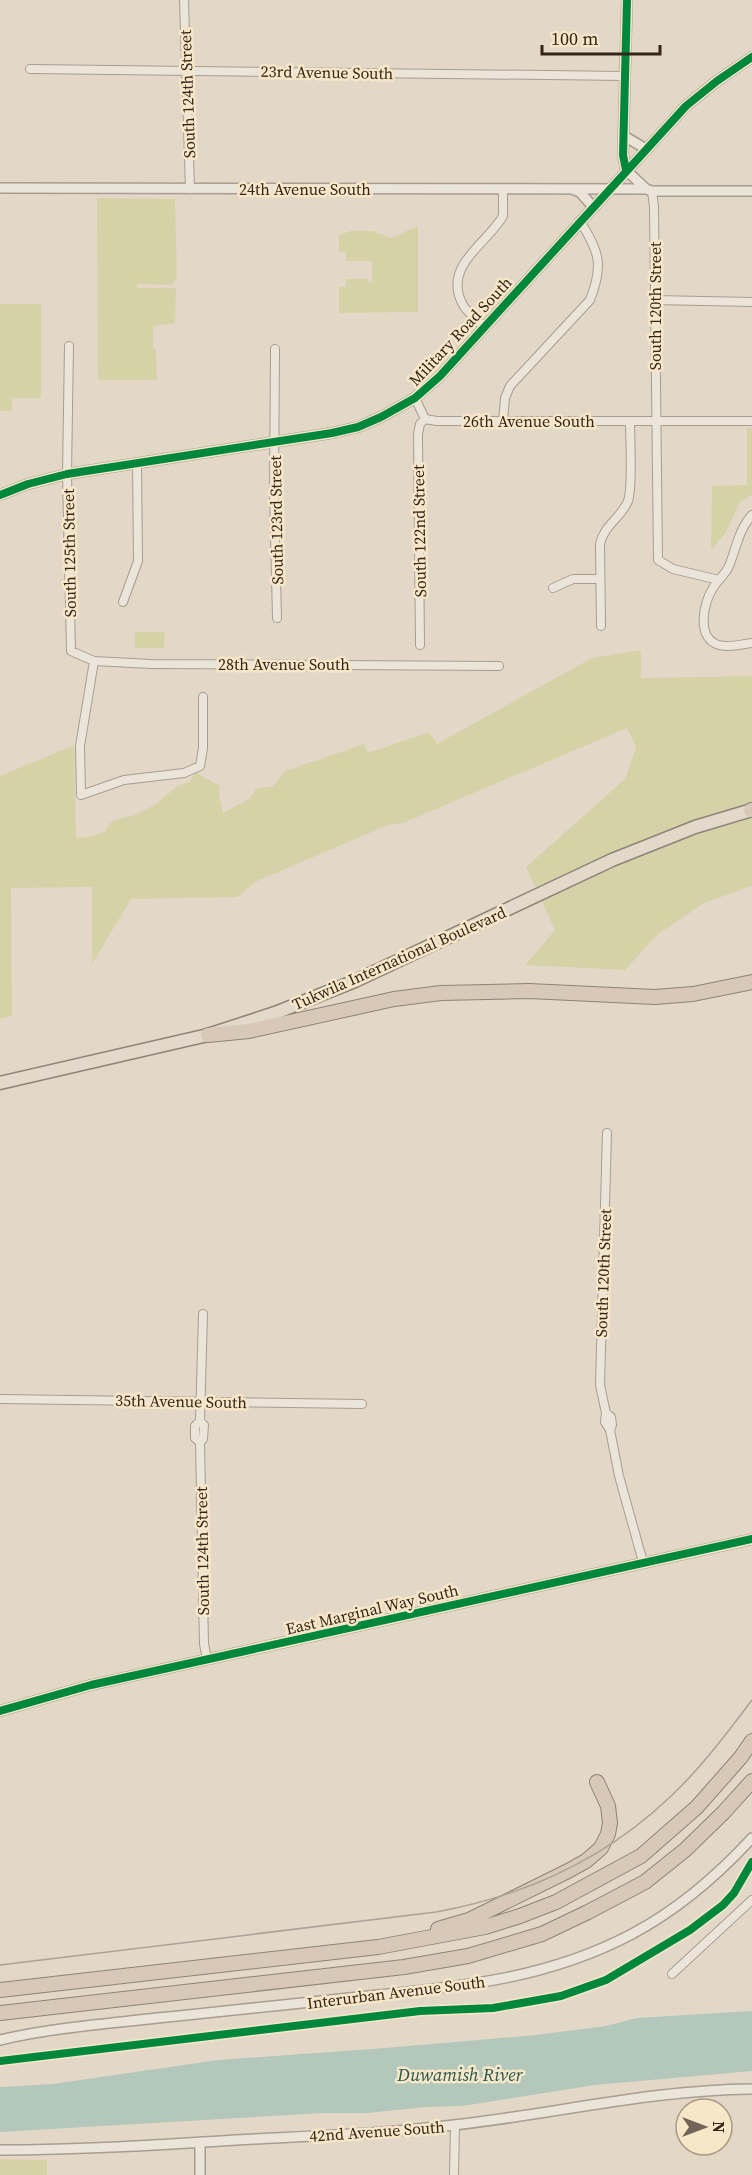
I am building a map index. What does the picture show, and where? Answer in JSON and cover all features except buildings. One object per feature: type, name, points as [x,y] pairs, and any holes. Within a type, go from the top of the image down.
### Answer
[{"type":"highway","points":[[207,1035],[249,1031],[394,999],[441,993],[529,991],[656,997],[693,994],[752,982]]},
{"type":"highway","points":[[0,1990],[378,1947],[485,1927],[520,1916],[556,1902],[641,1856],[697,1807],[752,1741]]},
{"type":"highway","points":[[0,2013],[405,1967],[468,1956],[542,1934],[645,1882],[685,1850],[752,1781]]},
{"type":"highway","points":[[378,1947],[469,1920],[586,1861],[601,1848],[608,1834],[608,1806],[597,1782]]},
{"type":"main road","name":"Tukwila International Boulevard","points":[[0,1083],[207,1035],[275,1012],[355,981],[612,860],[695,827],[752,810]]},
{"type":"street","name":"South 124th Street","points":[[184,0],[190,189]]},
{"type":"street","points":[[627,0],[623,155],[626,171],[649,190],[752,191]]},
{"type":"street","name":"Military Road South","points":[[0,495],[28,484],[68,474],[358,427],[415,398],[440,376],[686,106],[752,57]]},
{"type":"street","name":"23rd Avenue South","points":[[30,69],[625,76]]},
{"type":"street","points":[[624,136],[646,149]]},
{"type":"street","name":"24th Avenue South","points":[[0,188],[649,190]]},
{"type":"street","points":[[484,327],[462,304],[457,284],[466,258],[503,216],[503,189]]},
{"type":"street","points":[[572,189],[580,192],[593,207]]},
{"type":"street","name":"South 120th Street","points":[[649,190],[654,207],[655,421]]},
{"type":"street","points":[[503,422],[505,398],[510,386],[590,300],[596,285],[600,270],[595,244],[580,221]]},
{"type":"street","points":[[654,300],[752,302]]},
{"type":"street","name":"South 125th Street","points":[[69,346],[68,474],[71,651]]},
{"type":"street","name":"South 123rd Street","points":[[274,349],[277,618]]},
{"type":"street","points":[[415,398],[425,419]]},
{"type":"street","name":"26th Avenue South","points":[[425,419],[503,422],[752,421]]},
{"type":"street","name":"South 122nd Street","points":[[420,645],[418,434],[420,424],[425,419]]},
{"type":"street","points":[[601,626],[600,544],[608,525],[623,510],[629,497],[630,421]]},
{"type":"street","points":[[655,421],[658,560],[673,569],[719,580]]},
{"type":"street","points":[[123,602],[138,561],[137,463]]},
{"type":"street","points":[[752,514],[736,544],[729,568],[707,600],[704,625],[709,639],[718,645],[752,643]]},
{"type":"street","points":[[553,588],[573,579],[600,579]]},
{"type":"street","name":"28th Avenue South","points":[[71,651],[94,661],[201,665],[499,666]]},
{"type":"street","points":[[94,661],[80,746],[81,795],[124,780],[184,773],[200,766],[203,748],[203,697]]},
{"type":"street","name":"South 120th Street","points":[[607,1133],[600,1385],[606,1413],[611,1417],[610,1430],[619,1476],[643,1562]]},
{"type":"street","name":"South 124th Street","points":[[203,1314],[200,1421],[204,1429],[203,1439],[200,1442],[204,1640],[207,1659]]},
{"type":"street","name":"35th Avenue South","points":[[0,1399],[362,1404]]},
{"type":"street","name":"East Marginal Way South","points":[[0,1711],[91,1685],[752,1539]]},
{"type":"street","name":"Interurban Avenue South","points":[[0,2040],[114,2023],[447,1988],[523,1975],[595,1951],[641,1929],[697,1891],[752,1838]]},
{"type":"street","points":[[672,1974],[752,1900]]},
{"type":"street","name":"42nd Avenue South","points":[[0,2150],[363,2133],[455,2125],[626,2098],[752,2089]]},
{"type":"street","points":[[454,2175],[455,2125]]},
{"type":"street","points":[[200,2142],[200,2175]]},
{"type":"shaded area","points":[[97,198],[175,199],[177,278],[172,285],[137,284],[138,288],[176,288],[175,323],[153,326],[157,380],[98,380]]},
{"type":"shaded area","points":[[418,226],[418,312],[339,313],[339,287],[346,287],[346,279],[368,279],[368,282],[372,282],[372,261],[346,261],[346,252],[339,252],[339,235],[351,231],[373,231],[391,238]]},
{"type":"shaded area","points":[[0,304],[41,304],[41,398],[12,398],[12,411],[0,411]]},
{"type":"shaded area","points":[[747,428],[752,428],[752,495],[740,502],[725,534],[711,550],[712,486],[747,485]]},
{"type":"shaded area","points":[[135,632],[165,632],[164,648],[135,648]]},
{"type":"shaded area","points":[[641,650],[641,678],[752,676],[752,886],[704,903],[657,935],[625,970],[525,965],[555,930],[526,867],[625,779],[636,747],[627,728],[403,823],[388,825],[257,881],[237,897],[131,899],[92,964],[92,887],[11,888],[12,1015],[0,1019],[0,776],[74,745],[76,838],[89,837],[106,831],[111,822],[132,816],[150,807],[178,786],[190,782],[195,772],[220,786],[219,794],[223,813],[249,799],[256,789],[273,786],[285,771],[364,744],[368,753],[429,732],[437,744],[592,658]]},
{"type":"shaded area","points":[[0,2159],[47,2160],[47,2175],[0,2175]]},
{"type":"water","name":"Duwamish River","points":[[752,2011],[752,2071],[595,2085],[462,2106],[0,2132],[0,2087],[53,2084],[218,2060],[536,2035],[606,2026],[637,2018]]},
{"type":"tram line","points":[[0,1965],[436,1912],[501,1896],[562,1872],[618,1839],[645,1819],[692,1774],[752,1700]]},
{"type":"cycle path","points":[[626,170],[623,155],[627,0]]},
{"type":"cycle path","points":[[0,495],[28,484],[67,474],[358,427],[415,398],[440,376],[686,106],[752,57]]},
{"type":"cycle path","points":[[0,1711],[91,1685],[752,1539]]},
{"type":"cycle path","points":[[0,2061],[420,2011],[493,2008],[561,1996],[606,1980],[690,1930],[723,1905],[734,1893],[752,1862]]}]
